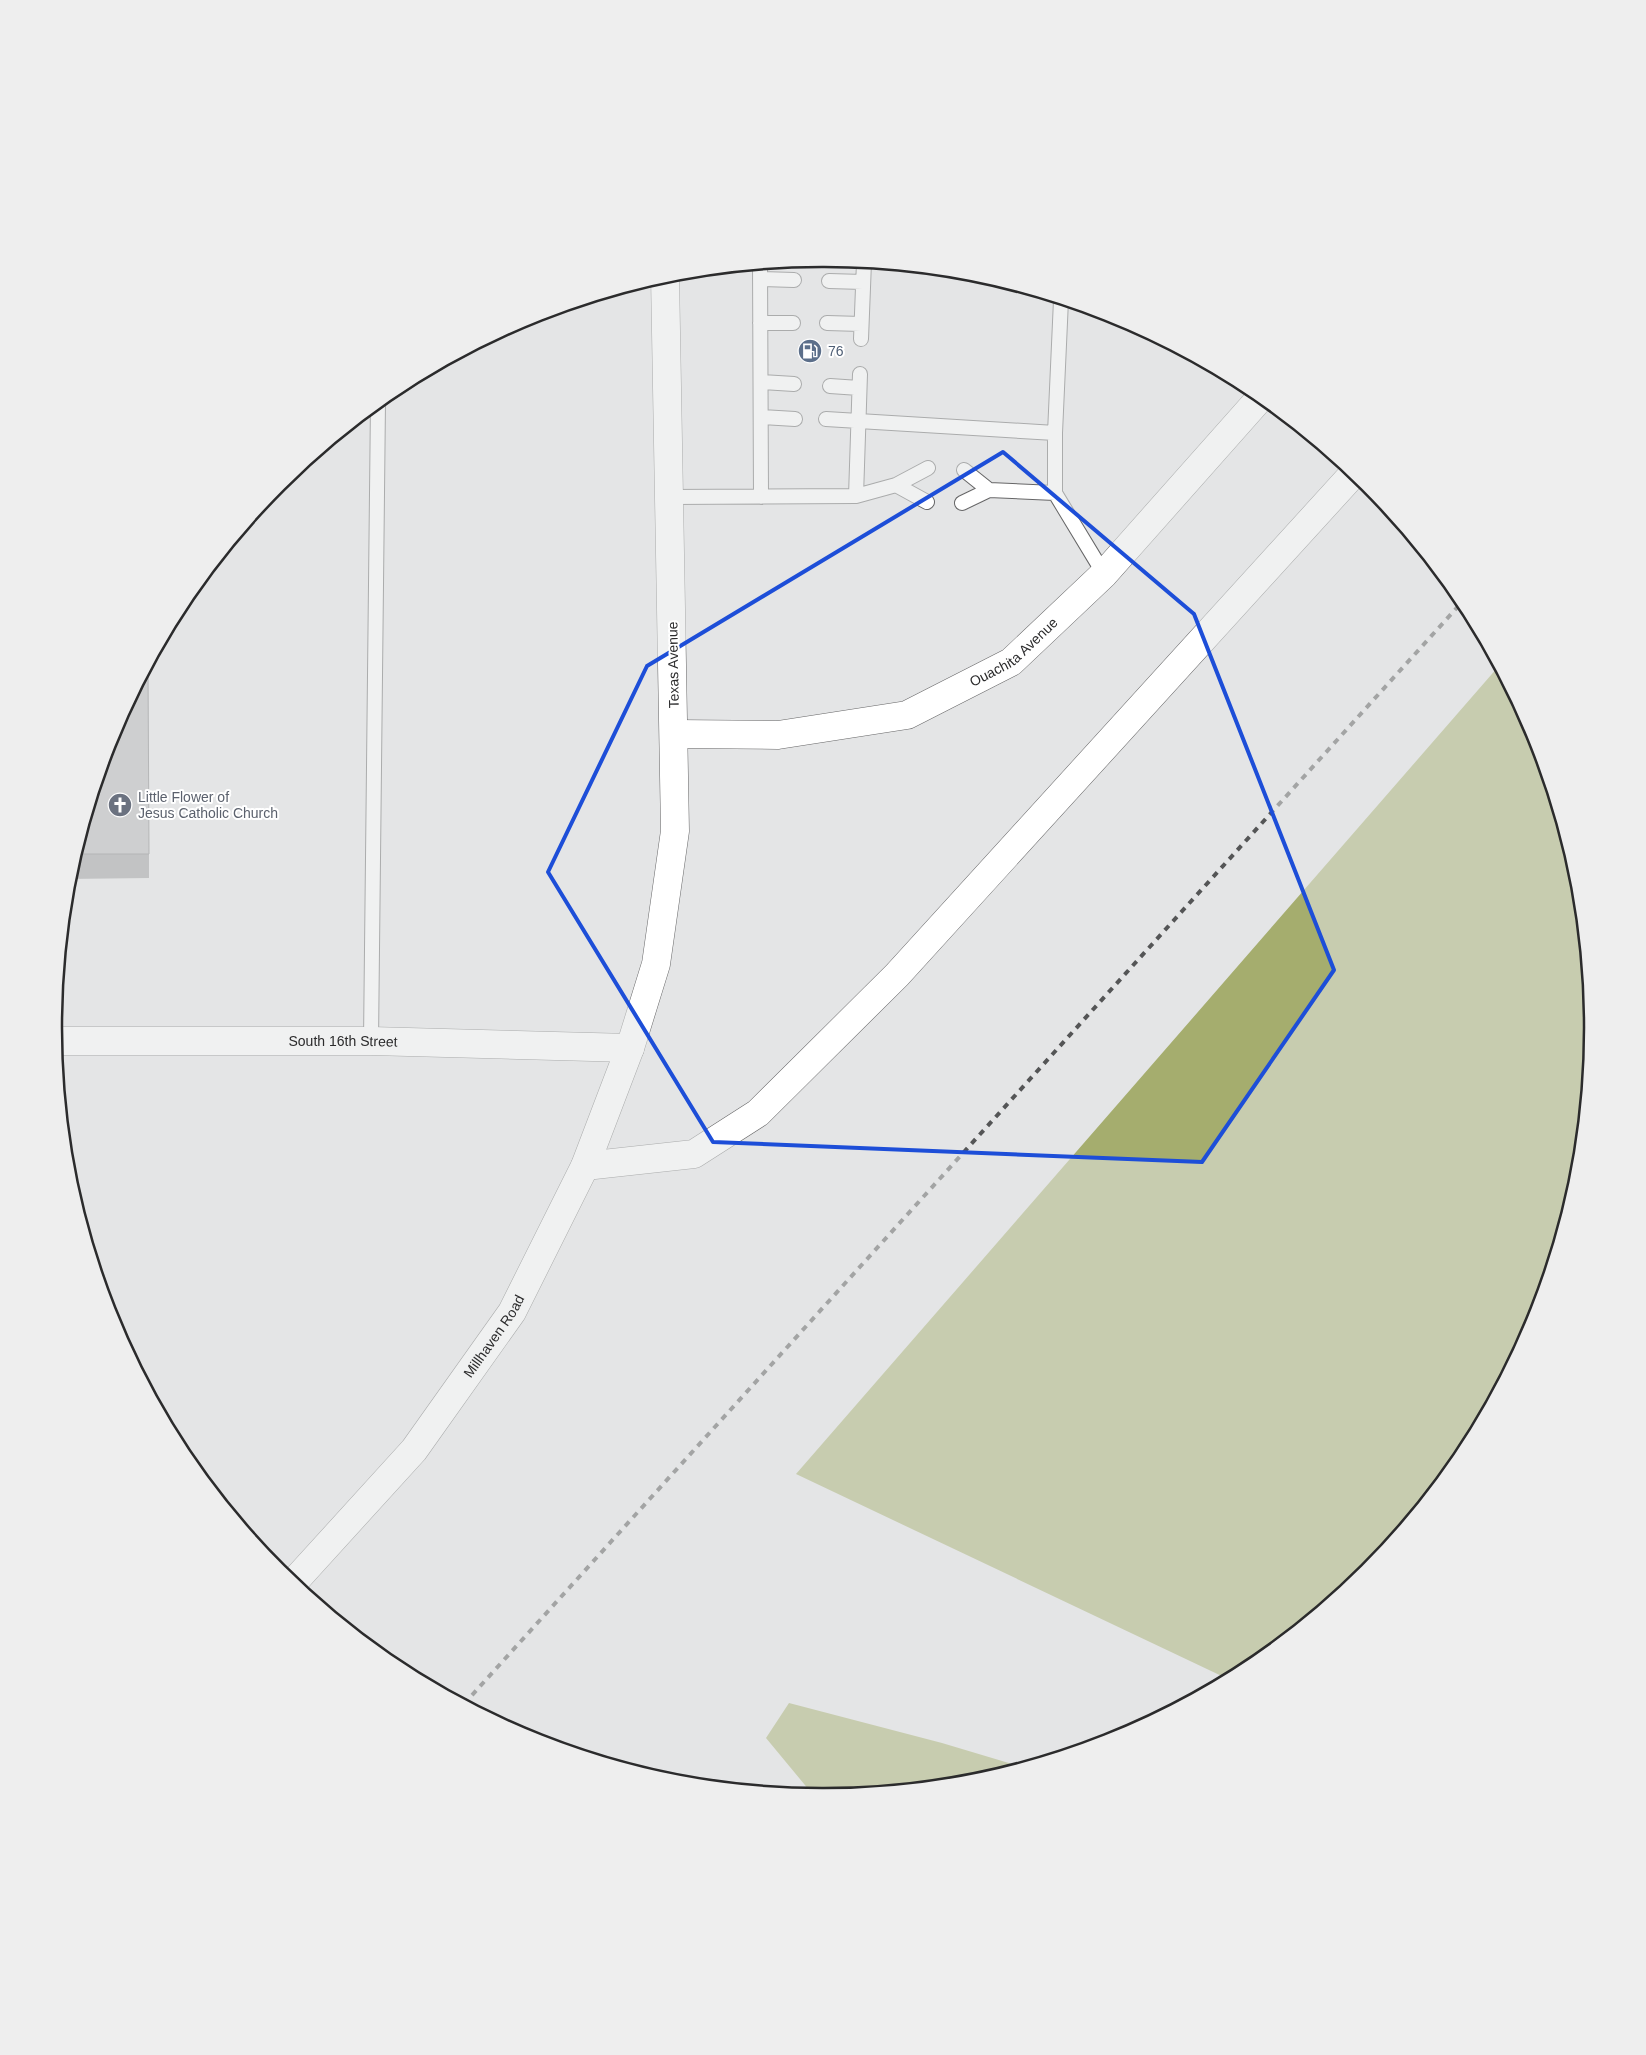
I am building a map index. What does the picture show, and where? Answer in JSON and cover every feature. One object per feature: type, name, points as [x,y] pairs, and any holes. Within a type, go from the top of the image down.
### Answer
[{"type":"street","name":"Texas Avenue","points":[[630,1048],[656,964],[666,906],[675,831],[675,734],[665,284]]},
{"type":"street","name":"Ouachita Avenue","points":[[675,734],[778,735],[907,715],[1011,662],[1104,574],[1256,402]]},
{"type":"street","points":[[584,1166],[694,1154],[758,1113],[897,975],[1349,479]]},
{"type":"street","name":"South 16th Street","points":[[63,1041],[371,1041],[630,1048]]},
{"type":"street","name":"Millhaven Road","points":[[298,1577],[414,1450],[512,1312],[584,1166],[630,1048]]},
{"type":"lane","points":[[861,339],[864,269]]},
{"type":"lane","points":[[760,270],[761,497]]},
{"type":"lane","points":[[760,279],[794,280]]},
{"type":"lane","points":[[829,281],[863,282]]},
{"type":"lane","points":[[1060,305],[1054,433],[1056,493],[1104,574]]},
{"type":"lane","points":[[760,322],[793,323]]},
{"type":"lane","points":[[827,323],[861,324]]},
{"type":"lane","points":[[856,496],[860,374]]},
{"type":"lane","points":[[761,382],[794,384]]},
{"type":"lane","points":[[830,386],[859,388]]},
{"type":"lane","points":[[371,1041],[378,411]]},
{"type":"lane","points":[[761,417],[795,418]]},
{"type":"lane","points":[[826,420],[1054,433]]},
{"type":"lane","points":[[669,497],[856,496],[896,484],[928,468]]},
{"type":"lane","points":[[964,470],[989,490]]},
{"type":"lane","points":[[896,484],[927,502]]},
{"type":"lane","points":[[962,503],[989,490],[1056,493]]},
{"type":"highlighted area","points":[[1003,452],[1194,614],[1334,970],[1202,1162],[713,1142],[548,872],[647,666]]},
{"type":"green space","points":[[1495,671],[1526,736],[1543,783],[1558,831],[1569,879],[1577,928],[1584,1028],[1577,1127],[1569,1176],[1558,1224],[1526,1319],[1482,1408],[1455,1450],[1395,1529],[1361,1565],[1286,1631],[1246,1660],[1220,1675],[796,1474]]},
{"type":"green space","points":[[789,1703],[942,1743],[1012,1764],[922,1781],[873,1786],[807,1787],[766,1738]]},
{"type":"building","name":"Little Flower of Jesus Catholic Church","points":[[148,677],[149,854],[83,854],[103,783],[120,736]]},
{"type":"railway","points":[[468,1700],[1457,608]]},
{"type":"place","name":"76","points":[[810,351]]},
{"type":"place","name":"Little Flower of Jesus Catholic Church","points":[[120,805]]}]
